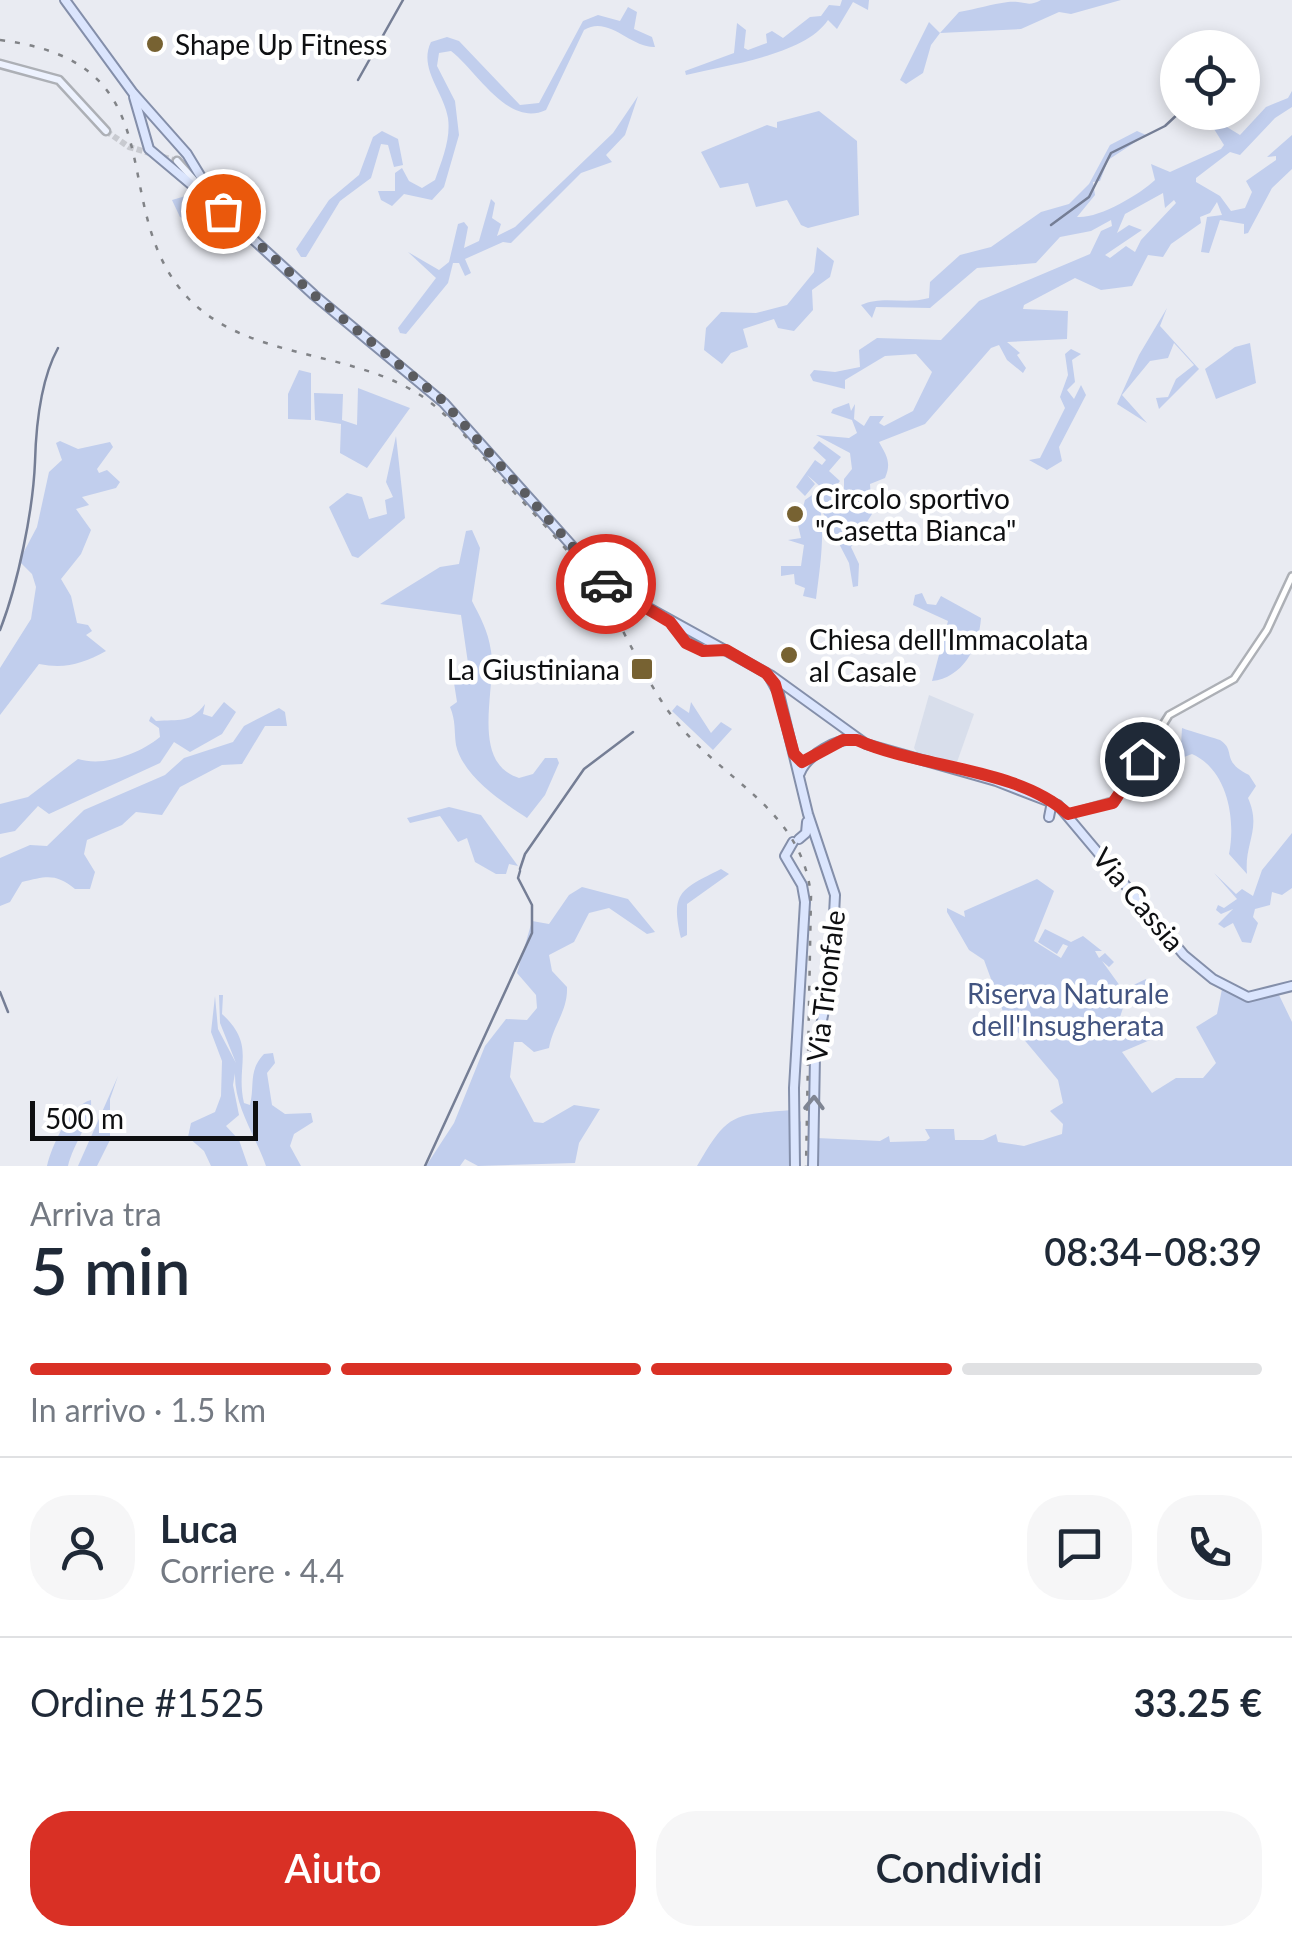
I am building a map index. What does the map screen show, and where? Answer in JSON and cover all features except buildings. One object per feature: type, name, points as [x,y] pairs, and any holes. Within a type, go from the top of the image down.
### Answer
[{"type":"main road","points":[[65,0],[133,92],[148,149],[221,210]]},
{"type":"main road","points":[[0,64],[60,80],[106,131]]},
{"type":"main road","name":"Via Cassia","points":[[133,92],[182,149],[221,210],[314,295],[442,400],[603,581],[670,622],[687,637],[726,650],[766,673],[860,740],[1052,802],[1068,814],[1162,929],[1206,974],[1248,997],[1292,986]]},
{"type":"main road","points":[[177,162],[212,200]]},
{"type":"main road","name":"Via Trionfale","points":[[766,673],[779,694],[808,814],[836,895],[831,976],[815,1056],[814,1166]]},
{"type":"main road","points":[[836,743],[838,725]]},
{"type":"main road","points":[[799,778],[807,761],[836,743],[860,740]]},
{"type":"main road","points":[[794,754],[807,761]]},
{"type":"main road","points":[[1049,818],[1052,802]]},
{"type":"main road","points":[[795,1166],[794,1088],[805,902],[802,884],[785,856],[798,839],[808,814]]},
{"type":"street","points":[[1068,814],[1113,803],[1168,714],[1234,679],[1267,630],[1292,576]]},
{"type":"street","points":[[779,694],[785,685]]},
{"type":"shaded area","points":[[929,695],[974,714],[956,765],[918,754],[914,748]]},
{"type":"green space","points":[[842,0],[869,0],[868,10],[853,2],[837,29],[828,20],[817,32],[784,50],[686,75],[685,71],[734,53],[737,23],[746,30],[744,48],[748,50],[767,43],[766,34],[772,31],[783,38],[810,17],[821,16],[829,5],[840,6]]},
{"type":"green space","points":[[1121,0],[1071,14],[1059,12],[1021,29],[940,33],[959,12],[1002,3]]},
{"type":"green space","points":[[628,7],[637,12],[634,29],[652,37],[655,47],[602,26],[584,30],[546,110],[532,113],[506,105],[451,51],[439,53],[437,66],[455,101],[459,135],[444,187],[432,200],[404,194],[392,206],[381,200],[378,191],[395,191],[395,173],[402,168],[409,181],[422,188],[435,180],[443,157],[448,118],[430,71],[431,42],[447,37],[459,41],[520,105],[539,103],[583,21],[598,15],[620,21]]},
{"type":"green space","points":[[929,22],[940,33],[931,45],[923,73],[906,84],[900,80]]},
{"type":"green space","points":[[1292,91],[1292,107],[1275,118],[1240,155],[1230,152],[1196,178],[1196,182],[1220,196],[1231,211],[1245,208],[1252,192],[1246,181],[1276,160],[1276,156],[1267,157],[1292,135],[1292,169],[1272,188],[1248,233],[1244,234],[1244,224],[1220,220],[1209,253],[1201,252],[1207,217],[1222,215],[1217,202],[1210,213],[1200,217],[1201,223],[1171,244],[1163,257],[1148,255],[1132,286],[1101,290],[1075,278],[1024,305],[1023,309],[1068,311],[1067,339],[1007,342],[1020,353],[1017,355],[1026,368],[1023,373],[1007,360],[999,345],[991,348],[925,424],[879,442],[888,467],[885,478],[870,484],[872,514],[851,547],[859,564],[858,586],[853,587],[849,563],[820,507],[822,540],[816,599],[803,596],[805,588],[795,584],[794,574],[781,576],[781,566],[801,566],[804,545],[788,540],[801,538],[798,525],[805,500],[822,488],[807,475],[815,484],[805,496],[796,487],[815,460],[822,465],[826,460],[813,448],[819,441],[841,457],[829,471],[840,481],[831,492],[841,498],[844,495],[844,479],[852,469],[850,453],[816,435],[849,438],[857,433],[852,420],[831,413],[833,409],[849,403],[851,411],[855,404],[854,419],[864,426],[870,416],[884,416],[879,423],[884,426],[913,411],[932,372],[916,354],[885,356],[845,380],[845,389],[813,381],[810,375],[814,370],[835,372],[860,367],[859,350],[877,338],[941,340],[979,301],[1090,254],[1101,231],[1112,226],[1111,220],[1091,231],[1060,237],[1036,263],[977,268],[930,308],[876,307],[872,318],[861,305],[929,298],[930,282],[960,255],[991,247],[1041,212],[1069,204],[1089,184],[1110,145],[1137,131],[1146,135],[1108,160],[1100,181],[1093,182],[1095,195],[1077,217],[1107,210],[1139,192],[1155,180],[1151,164],[1170,172],[1221,149],[1224,145],[1215,130],[1232,130],[1240,135],[1245,130],[1260,130],[1260,113],[1288,98]],"holes":[[[1163,193],[1165,208],[1174,200],[1176,203],[1141,240],[1135,252],[1126,246],[1110,258],[1105,255],[1142,230],[1129,225],[1117,233],[1125,214]]]},
{"type":"green space","points":[[638,96],[625,135],[606,155],[612,162],[581,173],[511,243],[503,242],[465,259],[471,273],[465,276],[459,263],[453,263],[448,283],[406,334],[400,333],[398,328],[436,278],[408,252],[439,270],[449,262],[458,224],[464,222],[468,227],[464,248],[479,241],[491,199],[495,203],[492,218],[501,224],[497,236],[515,227],[613,133]]},
{"type":"green space","points":[[819,111],[857,141],[859,215],[808,228],[801,225],[787,200],[756,207],[748,183],[720,188],[701,152],[767,125],[777,128],[777,122]]},
{"type":"green space","points":[[382,131],[398,139],[403,165],[394,167],[388,145],[381,144],[371,178],[340,201],[306,257],[301,257],[296,249],[329,200],[359,175],[373,137]]},
{"type":"green space","points":[[196,193],[240,233],[226,235],[216,225],[201,226],[180,217],[172,200]]},
{"type":"green space","points":[[817,247],[834,261],[830,277],[812,290],[813,310],[794,331],[778,328],[774,319],[743,329],[748,347],[731,353],[722,364],[704,350],[706,328],[721,312],[756,313],[787,305],[814,272]]},
{"type":"green space","points":[[1167,308],[1160,326],[1199,369],[1159,409],[1156,398],[1168,397],[1176,379],[1194,365],[1174,343],[1168,358],[1150,361],[1122,395],[1147,423],[1117,404],[1139,355]]},
{"type":"green space","points":[[1250,343],[1256,383],[1216,399],[1205,369],[1235,347]]},
{"type":"green space","points":[[1071,349],[1081,354],[1072,360],[1075,382],[1067,390],[1074,399],[1081,385],[1086,395],[1059,447],[1062,461],[1047,470],[1029,460],[1040,458],[1065,408],[1060,397],[1068,375],[1065,354]]},
{"type":"green space","points":[[299,370],[311,373],[311,420],[288,419],[288,394]]},
{"type":"green space","points":[[358,388],[410,408],[367,468],[340,453],[341,424],[315,420],[314,393],[343,394],[342,420],[357,425]]},
{"type":"green space","points":[[396,436],[405,518],[358,558],[352,556],[329,507],[347,493],[362,497],[369,519],[387,514],[385,500],[393,497],[386,482]]},
{"type":"green space","points":[[110,442],[113,447],[97,469],[99,473],[107,470],[120,482],[116,488],[82,497],[89,505],[76,509],[91,530],[81,554],[61,579],[71,596],[77,623],[88,625],[92,631],[86,635],[106,651],[73,664],[39,664],[0,715],[0,668],[31,619],[36,587],[32,574],[19,561],[37,527],[49,472],[62,460],[56,443],[78,449]]},
{"type":"green space","points":[[472,530],[480,548],[472,601],[491,651],[488,722],[494,757],[519,778],[533,774],[545,758],[557,758],[559,763],[545,795],[527,818],[475,778],[456,745],[450,707],[457,702],[454,683],[469,670],[461,615],[380,604],[440,567],[459,564],[466,531]]},
{"type":"green space","points":[[922,593],[927,604],[936,605],[941,596],[981,618],[977,640],[967,660],[952,674],[932,681],[948,621],[913,605],[915,595]]},
{"type":"green space","points":[[224,702],[236,712],[222,734],[190,752],[174,742],[160,763],[49,814],[38,806],[15,831],[0,834],[0,804],[28,797],[78,759],[110,760],[142,749],[160,737],[159,728],[149,721],[151,716],[156,721],[184,719],[205,704],[203,714],[212,717]]},
{"type":"green space","points":[[691,702],[711,733],[721,722],[732,729],[713,750],[672,711],[677,705],[689,713]]},
{"type":"green space","points":[[279,708],[285,712],[287,726],[265,726],[242,764],[222,765],[180,787],[162,815],[136,812],[122,825],[87,840],[84,854],[95,872],[90,889],[75,889],[56,878],[38,878],[22,882],[10,902],[0,906],[0,858],[30,845],[47,846],[84,810],[165,775],[184,758],[233,742],[244,726]]},
{"type":"green space","points":[[1182,728],[1220,740],[1235,765],[1256,786],[1248,798],[1253,827],[1247,874],[1229,854],[1230,812],[1214,772],[1192,754],[1171,762],[1170,755],[1181,745]]},
{"type":"green space","points":[[449,807],[481,815],[518,866],[509,864],[506,874],[496,874],[475,862],[467,838],[458,842],[440,816],[410,823],[407,818]]},
{"type":"green space","points":[[1292,833],[1292,888],[1282,895],[1272,892],[1270,905],[1255,909],[1253,917],[1258,923],[1251,943],[1242,942],[1233,923],[1224,928],[1218,924],[1233,909],[1221,914],[1216,910],[1218,905],[1224,908],[1237,899],[1214,873],[1236,894],[1242,889],[1253,896],[1262,870]]},
{"type":"green space","points":[[721,869],[729,874],[687,904],[687,935],[681,938],[677,911],[682,894]]},
{"type":"green space","name":"Riserva Naturale dell'Insugherata","points":[[1037,879],[1054,891],[1034,941],[1061,958],[1068,946],[1063,944],[1057,954],[1038,942],[1045,929],[1071,942],[1083,936],[1102,951],[1095,951],[1099,958],[1105,953],[1114,962],[1109,967],[1102,961],[1123,990],[1146,979],[1151,1001],[1123,1008],[1119,1020],[1125,1030],[1142,1026],[1150,1040],[1122,1052],[1152,1093],[1176,1078],[1203,1078],[1216,1063],[1196,1027],[1217,1014],[1222,989],[1246,1000],[1279,995],[1292,1022],[1292,1166],[817,1166],[817,1138],[880,1141],[889,1136],[890,1142],[926,1141],[930,1138],[925,1129],[954,1129],[955,1140],[983,1140],[996,1134],[998,1142],[1024,1146],[1062,1134],[1063,1124],[1050,1111],[1063,1103],[1058,1080],[1005,1017],[984,960],[969,950],[947,912],[947,908],[965,917],[964,911]]},
{"type":"green space","points":[[582,887],[628,899],[655,932],[647,934],[609,908],[589,913],[574,942],[549,955],[552,971],[567,987],[549,1048],[534,1052],[522,1042],[514,1042],[510,1077],[534,1122],[543,1123],[574,1105],[600,1109],[579,1143],[575,1163],[478,1166],[465,1159],[460,1166],[426,1166],[454,1123],[485,1046],[506,1019],[527,1020],[537,1008],[536,995],[517,973],[532,921],[549,924],[569,895]]},
{"type":"green space","points":[[219,995],[223,995],[222,1014],[233,1025],[242,1046],[244,1103],[250,1105],[259,1060],[264,1054],[273,1053],[275,1063],[267,1073],[272,1105],[285,1114],[311,1113],[313,1122],[294,1134],[290,1146],[301,1166],[266,1166],[241,1109],[235,1073],[233,1085],[239,1115],[226,1126],[239,1140],[248,1166],[211,1166],[204,1151],[188,1137],[191,1123],[215,1112],[221,1096],[222,1061],[211,1032],[215,996],[218,1029],[236,1063],[220,1023]]},
{"type":"green space","points":[[118,1076],[110,1099],[110,1140],[97,1166],[78,1166]]},
{"type":"green space","points":[[91,1100],[89,1115],[68,1166],[47,1166],[69,1118]]},
{"type":"green space","points":[[792,1110],[801,1122],[800,1166],[697,1166],[716,1136],[733,1120],[756,1113]]},
{"type":"waterway","points":[[358,80],[403,0]]},
{"type":"waterway","points":[[1051,225],[1089,197],[1111,153],[1160,128]]},
{"type":"waterway","points":[[0,630],[28,525],[43,389],[58,348]]},
{"type":"waterway","points":[[520,869],[525,854],[584,769],[633,732]]},
{"type":"waterway","points":[[425,1166],[532,933],[532,905],[518,878],[520,871]]},
{"type":"waterway","points":[[0,992],[8,1012]]},
{"type":"tunnel","points":[[106,131],[129,147],[177,161]]},
{"type":"railway","points":[[0,40],[57,54],[95,77],[118,107],[131,143],[148,222],[163,261],[188,298],[212,318],[240,333],[395,382],[423,397],[455,424],[597,588],[672,716],[691,739],[776,817],[792,839],[804,865],[811,896],[806,1166]]},
{"type":"way so far","points":[[223,211],[314,295],[442,400],[606,584]]},
{"type":"place","name":"Shape Up Fitness","points":[[155,44]]},
{"type":"place","name":"Circolo sportivo \"Casetta Bianca\"","points":[[795,514]]},
{"type":"place","name":"Chiesa dell'Immacolata al Casale","points":[[789,655]]},
{"type":"place","name":"La Giustiniana","points":[[642,669]]},
{"type":"route","points":[[606,584],[670,622],[686,643],[703,651],[726,650],[774,680],[795,757],[802,762],[848,738],[1009,785],[1052,802],[1068,814],[1113,803],[1142,759]]}]
